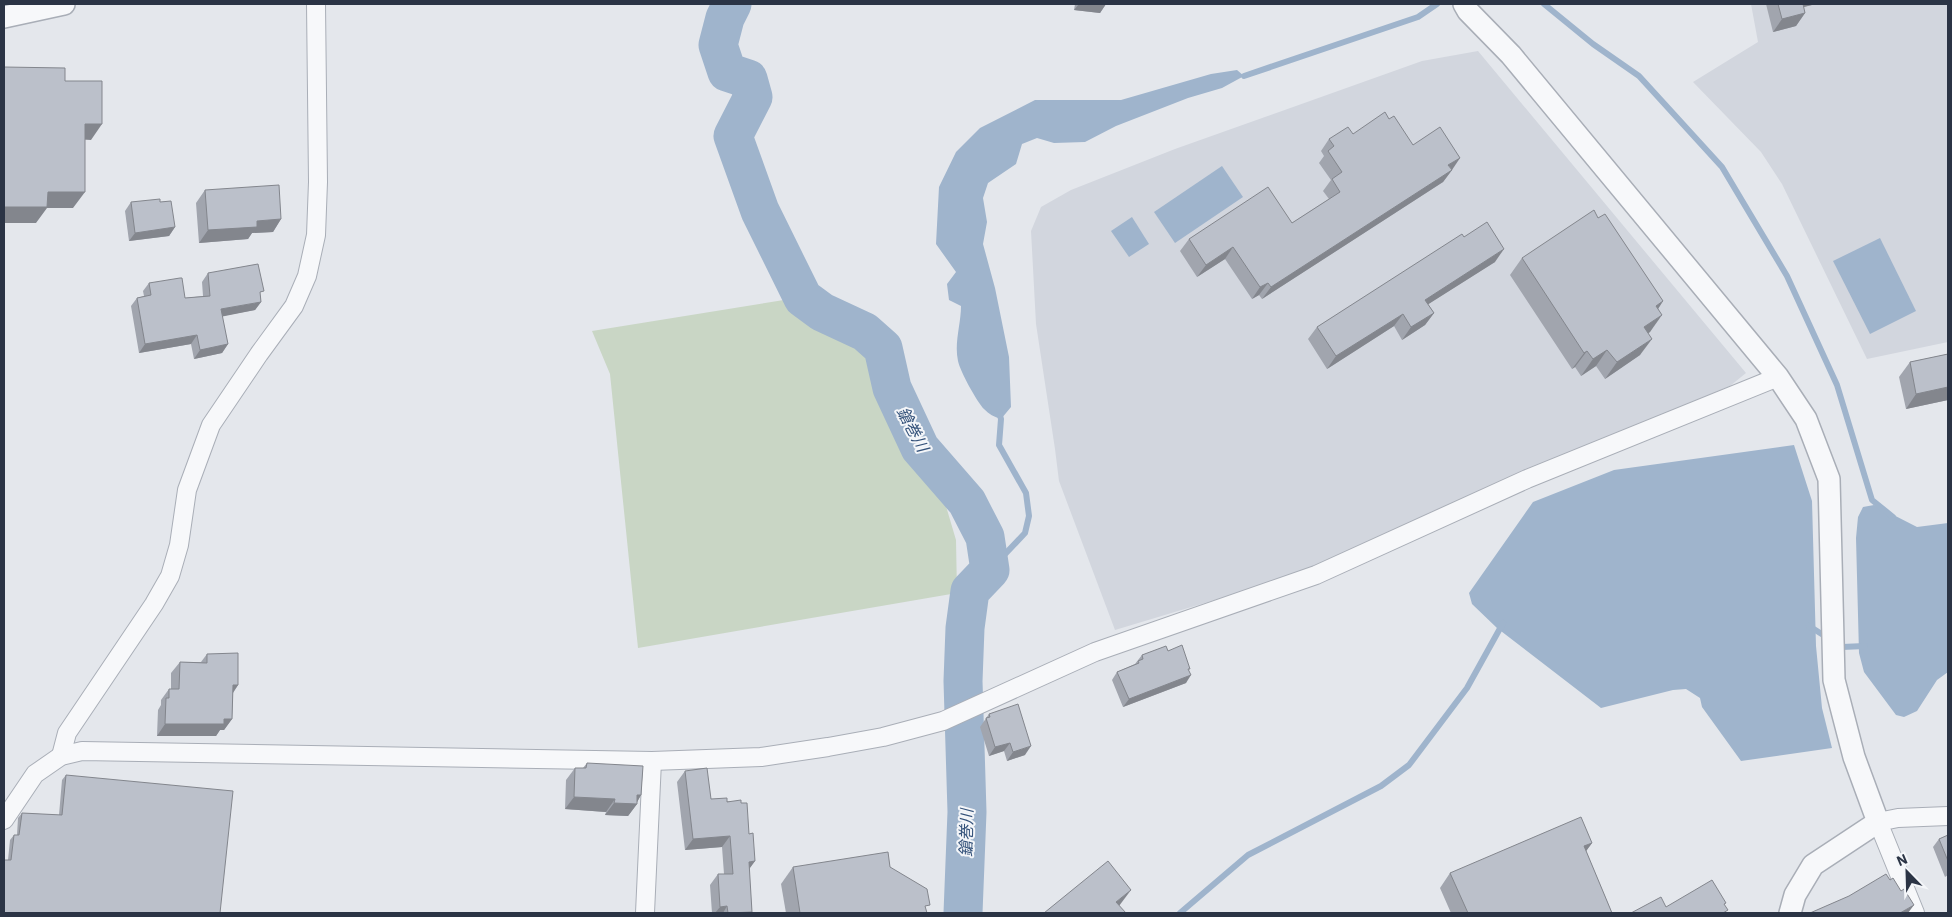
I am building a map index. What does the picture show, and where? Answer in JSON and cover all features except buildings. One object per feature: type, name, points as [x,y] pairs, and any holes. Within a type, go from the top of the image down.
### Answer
[{"type":"street","points":[[4,17],[64,4]]},
{"type":"street","points":[[62,756],[67,733],[154,604],[170,576],[179,545],[187,490],[210,425],[294,306],[307,276],[316,235],[318,182],[316,4]]},
{"type":"street","points":[[1464,4],[1468,11],[1511,55],[1778,376],[1806,419],[1829,479],[1834,680],[1854,757],[1915,913]]},
{"type":"street","points":[[4,820],[34,774],[62,756],[82,751],[652,761],[761,756],[883,737],[943,721],[1095,652],[1316,575],[1527,480],[1778,376]]},
{"type":"street","points":[[645,913],[652,761]]},
{"type":"street","points":[[1790,913],[1795,895],[1813,865],[1878,822],[1906,817],[1948,816]]},
{"type":"shaded area","points":[[1751,4],[1948,4],[1948,342],[1867,359],[1782,184],[1761,152],[1693,82],[1758,42]]},
{"type":"shaded area","points":[[1478,51],[1746,373],[1730,386],[1513,478],[1352,552],[1281,580],[1115,630],[1059,481],[1036,324],[1031,231],[1041,207],[1071,190],[1175,149],[1422,61]]},
{"type":"green space","points":[[790,299],[817,319],[859,341],[876,361],[891,415],[919,462],[943,496],[956,540],[957,593],[638,648],[610,374],[592,331]]},
{"type":"water","points":[[1237,70],[1244,76],[1222,88],[1188,98],[1116,126],[1085,142],[1054,143],[1037,138],[1022,144],[1016,164],[988,183],[983,198],[987,222],[983,244],[995,288],[1009,357],[1011,407],[1001,419],[990,414],[977,400],[959,366],[957,347],[961,306],[949,300],[947,284],[956,272],[936,244],[939,187],[956,152],[980,128],[1035,100],[1121,100],[1211,74]]},
{"type":"water","points":[[1222,166],[1243,197],[1175,243],[1154,212]]},
{"type":"water","points":[[1132,217],[1149,244],[1129,257],[1111,231]]},
{"type":"water","points":[[1880,238],[1916,311],[1870,334],[1833,261]]},
{"type":"water","points":[[1794,445],[1812,501],[1816,646],[1822,708],[1832,748],[1741,761],[1702,707],[1700,698],[1686,689],[1673,690],[1601,708],[1497,628],[1472,604],[1469,593],[1533,502],[1614,470]]},
{"type":"water","points":[[1874,505],[1917,527],[1948,523],[1948,672],[1937,680],[1917,711],[1904,717],[1896,715],[1864,672],[1859,653],[1856,538],[1858,517],[1863,507]]},
{"type":"waterway","name":"鎗巻川","points":[[732,4],[725,18],[718,45],[727,72],[748,79],[753,97],[733,136],[760,211],[803,298],[822,312],[865,332],[883,348],[892,388],[920,448],[967,502],[985,537],[990,570],[970,591],[965,628],[963,681],[967,812],[963,913]]},
{"type":"waterway","points":[[1244,76],[1418,17],[1437,4]]},
{"type":"waterway","points":[[1544,4],[1593,44],[1639,76],[1722,167],[1787,276],[1837,385],[1872,500],[1893,517]]},
{"type":"waterway","points":[[990,570],[1025,533],[1029,516],[1026,493],[999,445],[1001,419],[999,412]]},
{"type":"waterway","points":[[1180,913],[1248,855],[1381,786],[1409,765],[1467,688],[1503,623]]},
{"type":"waterway","points":[[1809,626],[1828,638]]},
{"type":"waterway","points":[[1836,644],[1842,647],[1865,646]]}]
